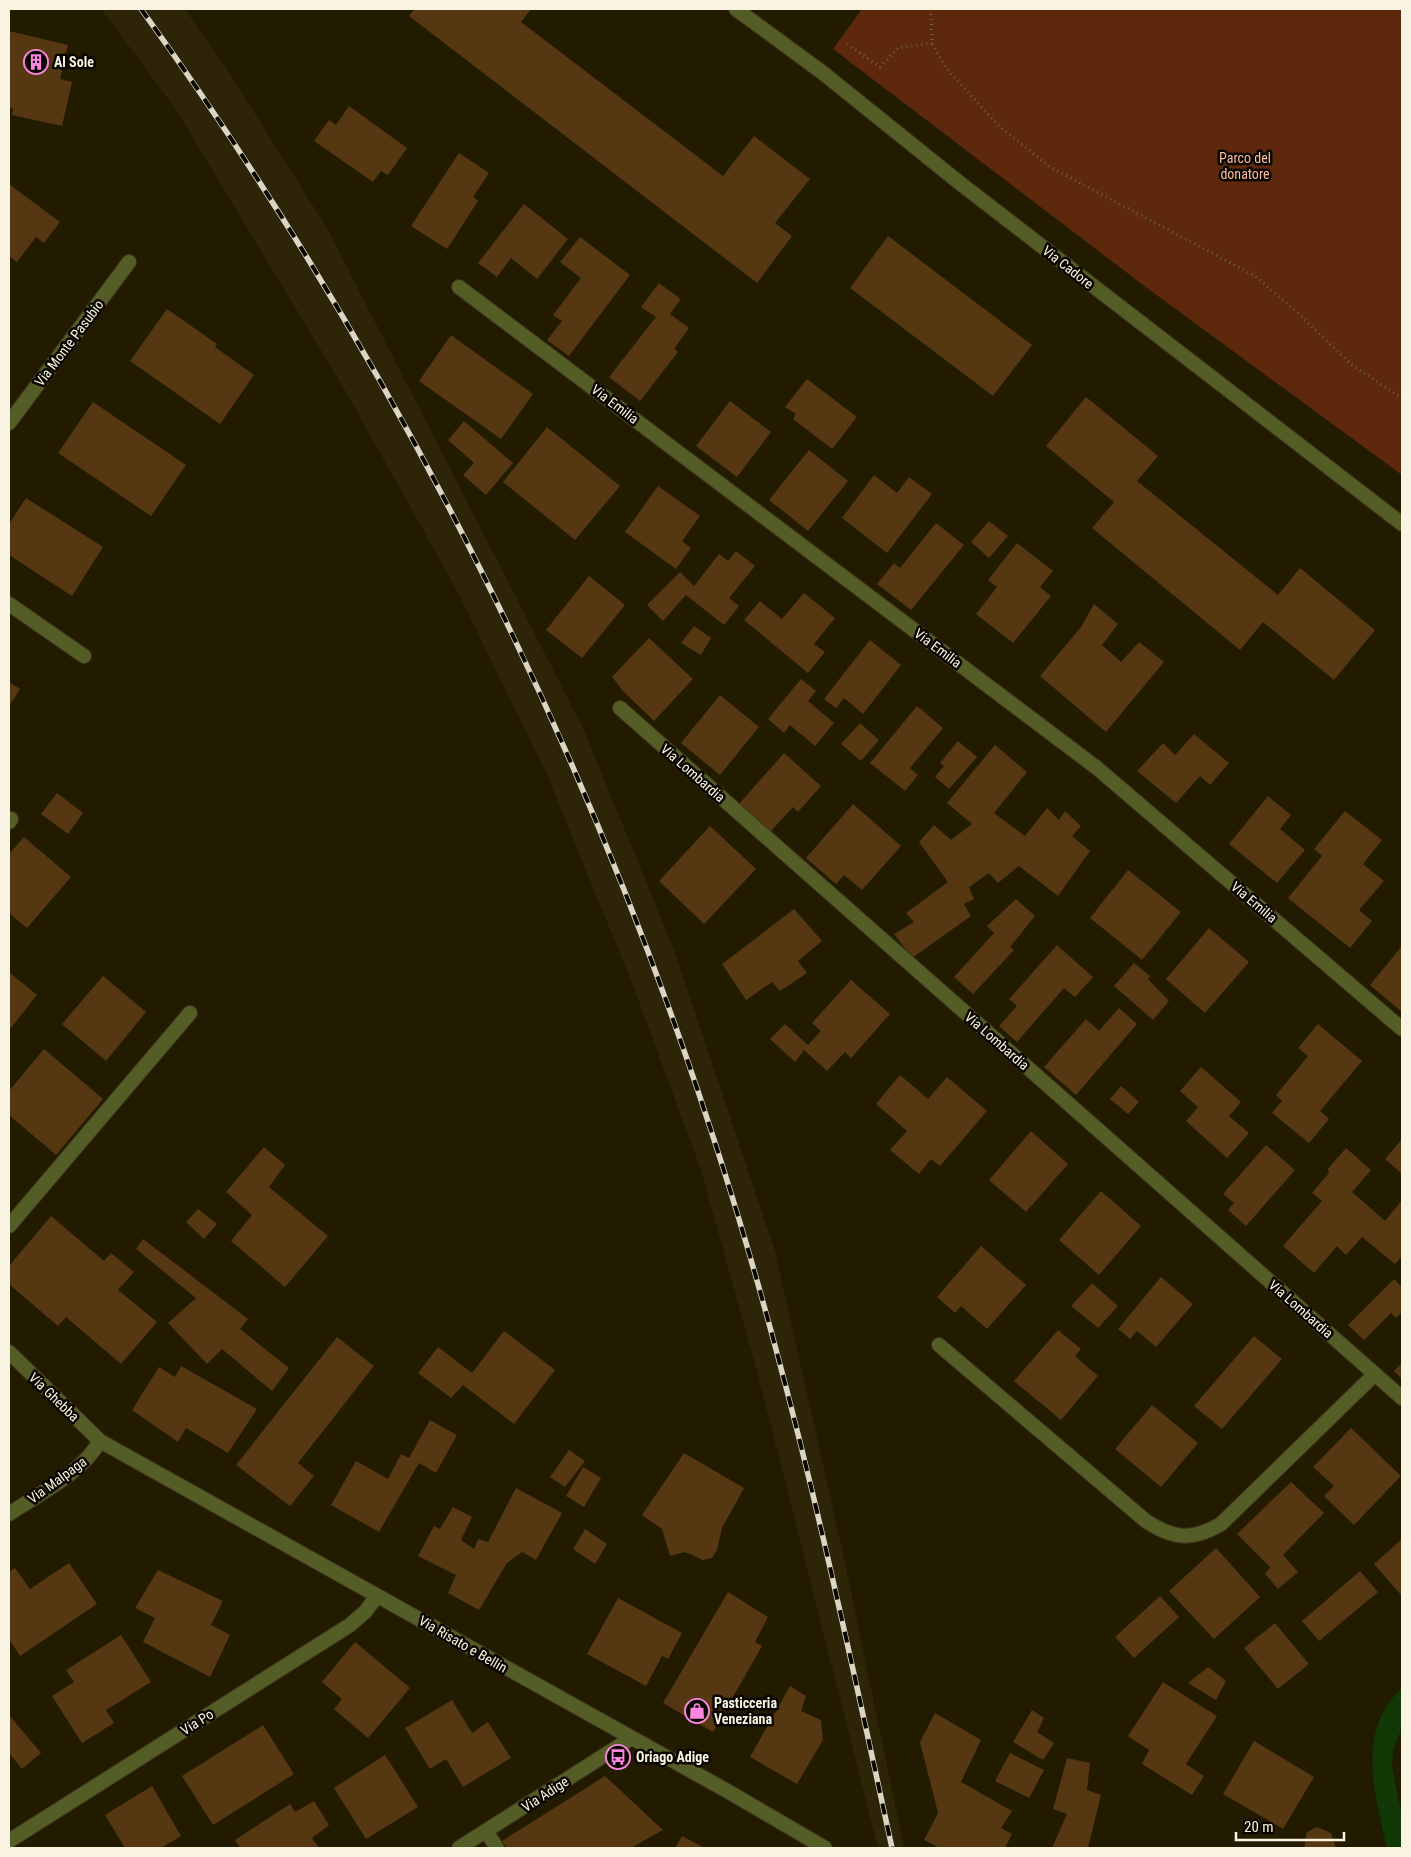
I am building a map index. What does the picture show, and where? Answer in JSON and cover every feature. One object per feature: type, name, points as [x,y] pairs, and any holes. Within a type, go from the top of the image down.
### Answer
[{"type":"street","name":"Via Cadore","points":[[736,9],[823,73],[961,184],[1402,524]]},
{"type":"street","name":"Via Monte Pasubio","points":[[9,423],[129,262]]},
{"type":"street","name":"Via Emilia","points":[[460,286],[1097,768],[1402,1028]]},
{"type":"street","points":[[9,604],[84,656]]},
{"type":"street","name":"Via Lombardia","points":[[620,708],[1402,1398]]},
{"type":"street","points":[[9,1226],[190,1013]]},
{"type":"street","points":[[939,1345],[1146,1521],[1160,1530],[1175,1535],[1191,1536],[1207,1532],[1221,1524],[1375,1374]]},
{"type":"street","name":"Via Ghebba","points":[[9,1352],[100,1441]]},
{"type":"street","name":"Via Malpaga","points":[[9,1514],[64,1477],[93,1453],[100,1441]]},
{"type":"street","name":"Via Risato e Bellin","points":[[100,1441],[630,1739],[729,1792],[825,1848]]},
{"type":"street","name":"Via Po","points":[[9,1841],[350,1626],[365,1612],[377,1596]]},
{"type":"street","name":"Via Adige","points":[[459,1848],[630,1739]]},
{"type":"street","points":[[486,1832],[497,1848]]},
{"type":"path","points":[[931,9],[932,43],[945,67],[998,125],[1050,167],[1255,276],[1298,313],[1352,365],[1402,398]]},
{"type":"path","points":[[847,44],[880,67],[898,48],[932,43]]},
{"type":"shaded area","points":[[101,9],[185,9],[230,74],[327,228],[583,728],[673,947],[775,1251],[844,1558],[904,1848],[878,1848],[757,1371],[700,1167],[632,983],[545,770],[455,587],[342,385],[175,108]]},
{"type":"shaded area","points":[[1402,1688],[1402,1727],[1393,1751],[1392,1768],[1402,1815],[1402,1848],[1387,1848],[1374,1785],[1373,1744],[1378,1724],[1387,1705]]},
{"type":"green space","name":"Parco del donatore","points":[[862,9],[1402,9],[1402,475],[1147,288],[833,49]]},
{"type":"building","points":[[414,9],[531,9],[521,22],[723,176],[754,136],[810,179],[775,223],[792,236],[757,283],[409,16]]},
{"type":"building","name":"Al Sole","points":[[9,31],[68,45],[60,79],[72,82],[62,126],[12,115],[13,109],[9,108]]},
{"type":"building","points":[[349,106],[407,148],[388,175],[381,171],[373,182],[314,141],[329,120],[336,125]]},
{"type":"building","points":[[459,153],[489,173],[473,197],[478,201],[447,249],[411,226]]},
{"type":"building","points":[[9,184],[60,222],[44,243],[36,237],[17,262],[9,256]]},
{"type":"building","points":[[524,204],[568,239],[537,279],[511,258],[497,277],[478,263]]},
{"type":"building","points":[[888,236],[1032,345],[993,396],[850,288]]},
{"type":"building","points":[[580,237],[630,275],[569,356],[547,340],[562,321],[553,315],[581,278],[560,262]]},
{"type":"building","points":[[659,283],[681,299],[670,314],[689,328],[674,349],[678,352],[640,401],[609,377],[656,317],[641,307]]},
{"type":"building","points":[[167,309],[217,344],[215,347],[254,375],[220,424],[130,361]]},
{"type":"building","points":[[451,335],[533,394],[501,439],[419,381]]},
{"type":"building","points":[[807,379],[857,417],[832,449],[793,419],[796,414],[785,407]]},
{"type":"building","points":[[1086,397],[1158,456],[1137,481],[1278,595],[1300,568],[1375,630],[1334,680],[1263,622],[1240,650],[1092,528],[1114,502],[1046,446]]},
{"type":"building","points":[[730,401],[771,432],[737,477],[696,446]]},
{"type":"building","points":[[93,402],[186,465],[151,516],[58,453]]},
{"type":"building","points":[[464,421],[513,463],[486,495],[463,475],[474,463],[448,440]]},
{"type":"building","points":[[547,427],[620,486],[575,540],[503,482]]},
{"type":"building","points":[[809,450],[848,481],[808,531],[769,500]]},
{"type":"building","points":[[874,475],[897,493],[909,477],[932,494],[887,553],[842,518]]},
{"type":"building","points":[[658,486],[700,516],[682,541],[691,548],[676,569],[625,532]]},
{"type":"building","points":[[26,498],[103,547],[72,596],[9,555],[9,524]]},
{"type":"building","points":[[989,521],[1008,536],[989,558],[971,542]]},
{"type":"building","points":[[936,523],[964,545],[911,610],[877,584],[894,563],[900,568]]},
{"type":"building","points":[[1017,543],[1053,571],[1040,587],[1051,596],[1013,643],[976,614],[997,587],[988,580]]},
{"type":"building","points":[[736,551],[755,566],[729,598],[739,606],[724,625],[686,595],[663,621],[647,605],[680,572],[694,586],[719,554],[728,561]]},
{"type":"building","points":[[589,576],[625,605],[582,658],[546,630]]},
{"type":"building","points":[[804,593],[835,618],[814,644],[825,652],[808,673],[744,620],[760,601],[782,619]]},
{"type":"building","points":[[1094,604],[1118,624],[1102,645],[1121,662],[1139,642],[1164,662],[1106,732],[1040,676],[1081,627]]},
{"type":"building","points":[[694,626],[711,638],[701,655],[681,643]]},
{"type":"building","points":[[649,638],[693,679],[654,721],[623,691],[612,677]]},
{"type":"building","points":[[870,640],[901,665],[863,714],[844,698],[836,708],[824,699]]},
{"type":"building","points":[[801,679],[816,691],[808,701],[834,723],[815,746],[790,725],[784,733],[768,719]]},
{"type":"building","points":[[9,682],[20,689],[9,706]]},
{"type":"building","points":[[720,695],[759,727],[720,775],[681,743]]},
{"type":"building","points":[[917,706],[943,728],[910,768],[918,775],[905,791],[870,763]]},
{"type":"building","points":[[860,723],[879,740],[861,761],[841,744]]},
{"type":"building","points":[[1194,734],[1229,763],[1210,785],[1200,776],[1176,803],[1137,771],[1163,743],[1175,755]]},
{"type":"building","points":[[958,741],[977,757],[949,789],[935,777],[944,766],[940,763]]},
{"type":"building","points":[[995,745],[1027,772],[994,813],[1025,836],[1047,808],[1059,820],[1065,811],[1081,826],[1072,836],[1090,851],[1058,896],[1019,866],[998,883],[989,873],[969,887],[974,899],[964,904],[971,916],[912,958],[894,934],[914,922],[906,913],[948,882],[919,842],[934,825],[951,840],[972,824],[947,803]]},
{"type":"building","points":[[784,753],[821,786],[798,812],[793,807],[770,832],[738,805]]},
{"type":"building","points":[[57,793],[83,813],[68,834],[41,814]]},
{"type":"building","points":[[1268,796],[1291,815],[1280,829],[1305,850],[1277,883],[1229,844]]},
{"type":"building","points":[[853,804],[901,846],[862,890],[844,875],[836,884],[806,858]]},
{"type":"building","points":[[1345,811],[1382,840],[1363,864],[1384,881],[1359,910],[1372,921],[1350,948],[1288,898],[1322,856],[1314,849]]},
{"type":"building","points":[[710,826],[756,869],[704,924],[659,881]]},
{"type":"building","points":[[24,837],[71,877],[27,928],[9,913],[9,854]]},
{"type":"building","points":[[1128,870],[1181,912],[1142,960],[1090,918]]},
{"type":"building","points":[[1016,899],[1035,916],[1010,947],[1014,950],[973,994],[954,977],[994,933],[987,926]]},
{"type":"building","points":[[794,909],[822,941],[798,961],[807,973],[780,991],[772,982],[746,1000],[722,964]]},
{"type":"building","points":[[1209,928],[1249,962],[1205,1013],[1166,979]]},
{"type":"building","points":[[1057,945],[1093,977],[1075,997],[1064,988],[1017,1042],[999,1026],[1017,1006],[1009,999]]},
{"type":"building","points":[[1402,946],[1402,1012],[1370,985]]},
{"type":"building","points":[[1134,963],[1150,976],[1148,979],[1169,1001],[1153,1020],[1114,986]]},
{"type":"building","points":[[9,972],[37,995],[11,1028],[9,1026]]},
{"type":"building","points":[[103,976],[146,1012],[106,1061],[62,1024]]},
{"type":"building","points":[[851,980],[890,1014],[851,1058],[845,1052],[827,1071],[804,1050],[795,1062],[770,1039],[785,1024],[808,1045],[821,1031],[812,1023]]},
{"type":"building","points":[[1119,1008],[1137,1024],[1076,1095],[1044,1067],[1086,1019],[1099,1031]]},
{"type":"building","points":[[1318,1024],[1362,1061],[1320,1111],[1329,1119],[1309,1143],[1272,1113],[1282,1101],[1276,1095],[1308,1056],[1298,1048]]},
{"type":"building","points":[[44,1049],[103,1099],[56,1155],[9,1115],[9,1091]]},
{"type":"building","points":[[1201,1067],[1241,1102],[1229,1116],[1249,1133],[1227,1158],[1186,1121],[1198,1107],[1180,1091]]},
{"type":"building","points":[[900,1075],[928,1099],[947,1077],[987,1111],[940,1166],[931,1159],[919,1174],[890,1150],[907,1131],[876,1104]]},
{"type":"building","points":[[1121,1086],[1139,1102],[1128,1114],[1110,1099]]},
{"type":"building","points":[[1031,1131],[1068,1164],[1026,1212],[989,1180]]},
{"type":"building","points":[[1402,1139],[1402,1174],[1385,1159]]},
{"type":"building","points":[[1266,1145],[1295,1170],[1246,1226],[1228,1210],[1234,1203],[1223,1194]]},
{"type":"building","points":[[264,1147],[285,1165],[269,1187],[328,1236],[285,1287],[231,1241],[252,1215],[226,1192]]},
{"type":"building","points":[[1346,1148],[1371,1170],[1352,1192],[1385,1221],[1402,1200],[1402,1256],[1395,1264],[1362,1237],[1346,1255],[1337,1246],[1314,1273],[1283,1246],[1322,1201],[1312,1193],[1329,1173],[1328,1169]]},
{"type":"building","points":[[1101,1191],[1141,1226],[1099,1275],[1059,1240]]},
{"type":"building","points":[[198,1209],[217,1224],[204,1239],[186,1222]]},
{"type":"building","points":[[51,1216],[104,1261],[111,1253],[134,1272],[118,1290],[157,1322],[121,1364],[66,1317],[58,1326],[9,1284],[9,1266]]},
{"type":"building","points":[[143,1239],[248,1319],[240,1329],[289,1368],[272,1391],[222,1349],[207,1364],[168,1323],[196,1298],[136,1249]]},
{"type":"building","points":[[981,1246],[1026,1285],[987,1329],[961,1306],[955,1313],[937,1297]]},
{"type":"building","points":[[1161,1277],[1193,1304],[1156,1347],[1137,1331],[1130,1339],[1118,1329]]},
{"type":"building","points":[[1394,1279],[1402,1287],[1402,1312],[1396,1318],[1391,1313],[1364,1340],[1348,1325]]},
{"type":"building","points":[[1092,1283],[1118,1306],[1098,1328],[1071,1306]]},
{"type":"building","points":[[1058,1330],[1081,1349],[1075,1356],[1098,1376],[1061,1420],[1014,1381]]},
{"type":"building","points":[[504,1331],[555,1370],[514,1424],[463,1385],[451,1398],[418,1373],[438,1347],[472,1373]]},
{"type":"building","points":[[1254,1336],[1282,1359],[1222,1429],[1194,1406]]},
{"type":"building","points":[[337,1337],[374,1366],[298,1463],[314,1476],[290,1506],[236,1465]]},
{"type":"building","points":[[1402,1363],[1402,1379],[1394,1371]]},
{"type":"building","points":[[181,1366],[257,1409],[228,1453],[186,1428],[178,1442],[132,1410],[159,1367],[175,1377]]},
{"type":"building","points":[[1152,1405],[1198,1443],[1161,1487],[1115,1449]]},
{"type":"building","points":[[430,1420],[457,1435],[436,1473],[419,1463],[379,1532],[331,1505],[356,1461],[388,1479],[401,1454],[409,1458]]},
{"type":"building","points":[[1351,1428],[1401,1476],[1354,1525],[1324,1496],[1334,1486],[1313,1467]]},
{"type":"building","points":[[569,1450],[585,1461],[565,1487],[550,1477]]},
{"type":"building","points":[[684,1453],[744,1488],[722,1528],[717,1550],[712,1558],[703,1560],[685,1552],[670,1556],[662,1529],[642,1515]]},
{"type":"building","points":[[583,1467],[601,1478],[584,1507],[566,1496]]},
{"type":"building","points":[[1291,1482],[1324,1513],[1283,1555],[1298,1572],[1278,1589],[1265,1574],[1270,1567],[1237,1534]]},
{"type":"building","points":[[516,1488],[562,1513],[536,1560],[522,1552],[507,1563],[479,1610],[448,1593],[456,1575],[418,1556],[434,1526],[440,1529],[453,1507],[472,1517],[461,1540],[474,1549],[478,1539],[488,1542]]},
{"type":"building","points":[[585,1529],[607,1544],[595,1564],[573,1549]]},
{"type":"building","points":[[1402,1539],[1402,1596],[1374,1564]]},
{"type":"building","points":[[1216,1548],[1260,1597],[1214,1639],[1169,1591]]},
{"type":"building","points":[[69,1563],[97,1604],[20,1656],[9,1639],[9,1572],[15,1568],[30,1589]]},
{"type":"building","points":[[158,1570],[223,1601],[211,1625],[230,1635],[210,1677],[143,1642],[155,1618],[135,1608]]},
{"type":"building","points":[[1360,1571],[1378,1592],[1319,1641],[1302,1621]]},
{"type":"building","points":[[728,1592],[768,1617],[755,1642],[762,1646],[713,1732],[663,1703]]},
{"type":"building","points":[[1160,1596],[1179,1617],[1134,1658],[1115,1637]]},
{"type":"building","points":[[618,1598],[682,1633],[668,1659],[662,1656],[646,1686],[587,1654]]},
{"type":"building","points":[[1275,1623],[1309,1664],[1278,1689],[1244,1648]]},
{"type":"building","points":[[121,1635],[151,1682],[106,1710],[114,1723],[82,1743],[52,1696],[74,1682],[66,1670]]},
{"type":"building","points":[[355,1642],[410,1688],[368,1738],[334,1709],[342,1699],[322,1682]]},
{"type":"building","points":[[1208,1667],[1226,1681],[1216,1700],[1188,1683]]},
{"type":"building","points":[[1163,1682],[1217,1716],[1186,1764],[1204,1776],[1192,1795],[1142,1764],[1149,1750],[1128,1736]]},
{"type":"building","points":[[790,1686],[806,1696],[801,1711],[821,1720],[823,1740],[797,1784],[750,1757]]},
{"type":"building","points":[[452,1700],[472,1733],[488,1722],[511,1758],[463,1787],[446,1759],[430,1769],[405,1728]]},
{"type":"building","points":[[1032,1710],[1044,1718],[1037,1732],[1054,1743],[1043,1760],[1013,1742]]},
{"type":"building","points":[[935,1713],[981,1740],[961,1782],[1012,1811],[1001,1828],[1012,1834],[1005,1848],[940,1848],[924,1840],[938,1813],[920,1742]]},
{"type":"building","points":[[9,1715],[41,1753],[22,1769],[9,1753]]},
{"type":"building","points":[[263,1725],[294,1774],[213,1825],[182,1776]]},
{"type":"building","points":[[1254,1741],[1314,1777],[1283,1829],[1223,1794]]},
{"type":"building","points":[[1010,1753],[1044,1770],[1029,1798],[995,1781]]},
{"type":"building","points":[[385,1755],[418,1807],[366,1839],[334,1788]]},
{"type":"building","points":[[1067,1758],[1090,1763],[1087,1790],[1101,1795],[1088,1848],[1052,1848],[1067,1814],[1053,1809]]},
{"type":"building","points":[[605,1776],[663,1830],[631,1848],[507,1848],[502,1841]]},
{"type":"building","points":[[152,1786],[181,1836],[161,1848],[125,1848],[105,1815]]},
{"type":"building","points":[[314,1801],[329,1825],[312,1838],[319,1848],[240,1848],[235,1840],[290,1804],[295,1812]]},
{"type":"building","points":[[1317,1827],[1331,1833],[1336,1848],[1304,1848],[1307,1832]]},
{"type":"building","points":[[682,1836],[705,1848],[675,1848]]},
{"type":"railway","points":[[141,9],[234,143],[322,281],[404,423],[480,568],[550,716],[615,867],[673,1020],[725,1174],[774,1341],[816,1509],[892,1848]]},
{"type":"place","name":"Al Sole","points":[[36,62]]},
{"type":"place","name":"Pasticceria Veneziana","points":[[697,1711]]},
{"type":"place","name":"Oriago Adige","points":[[618,1757]]}]
